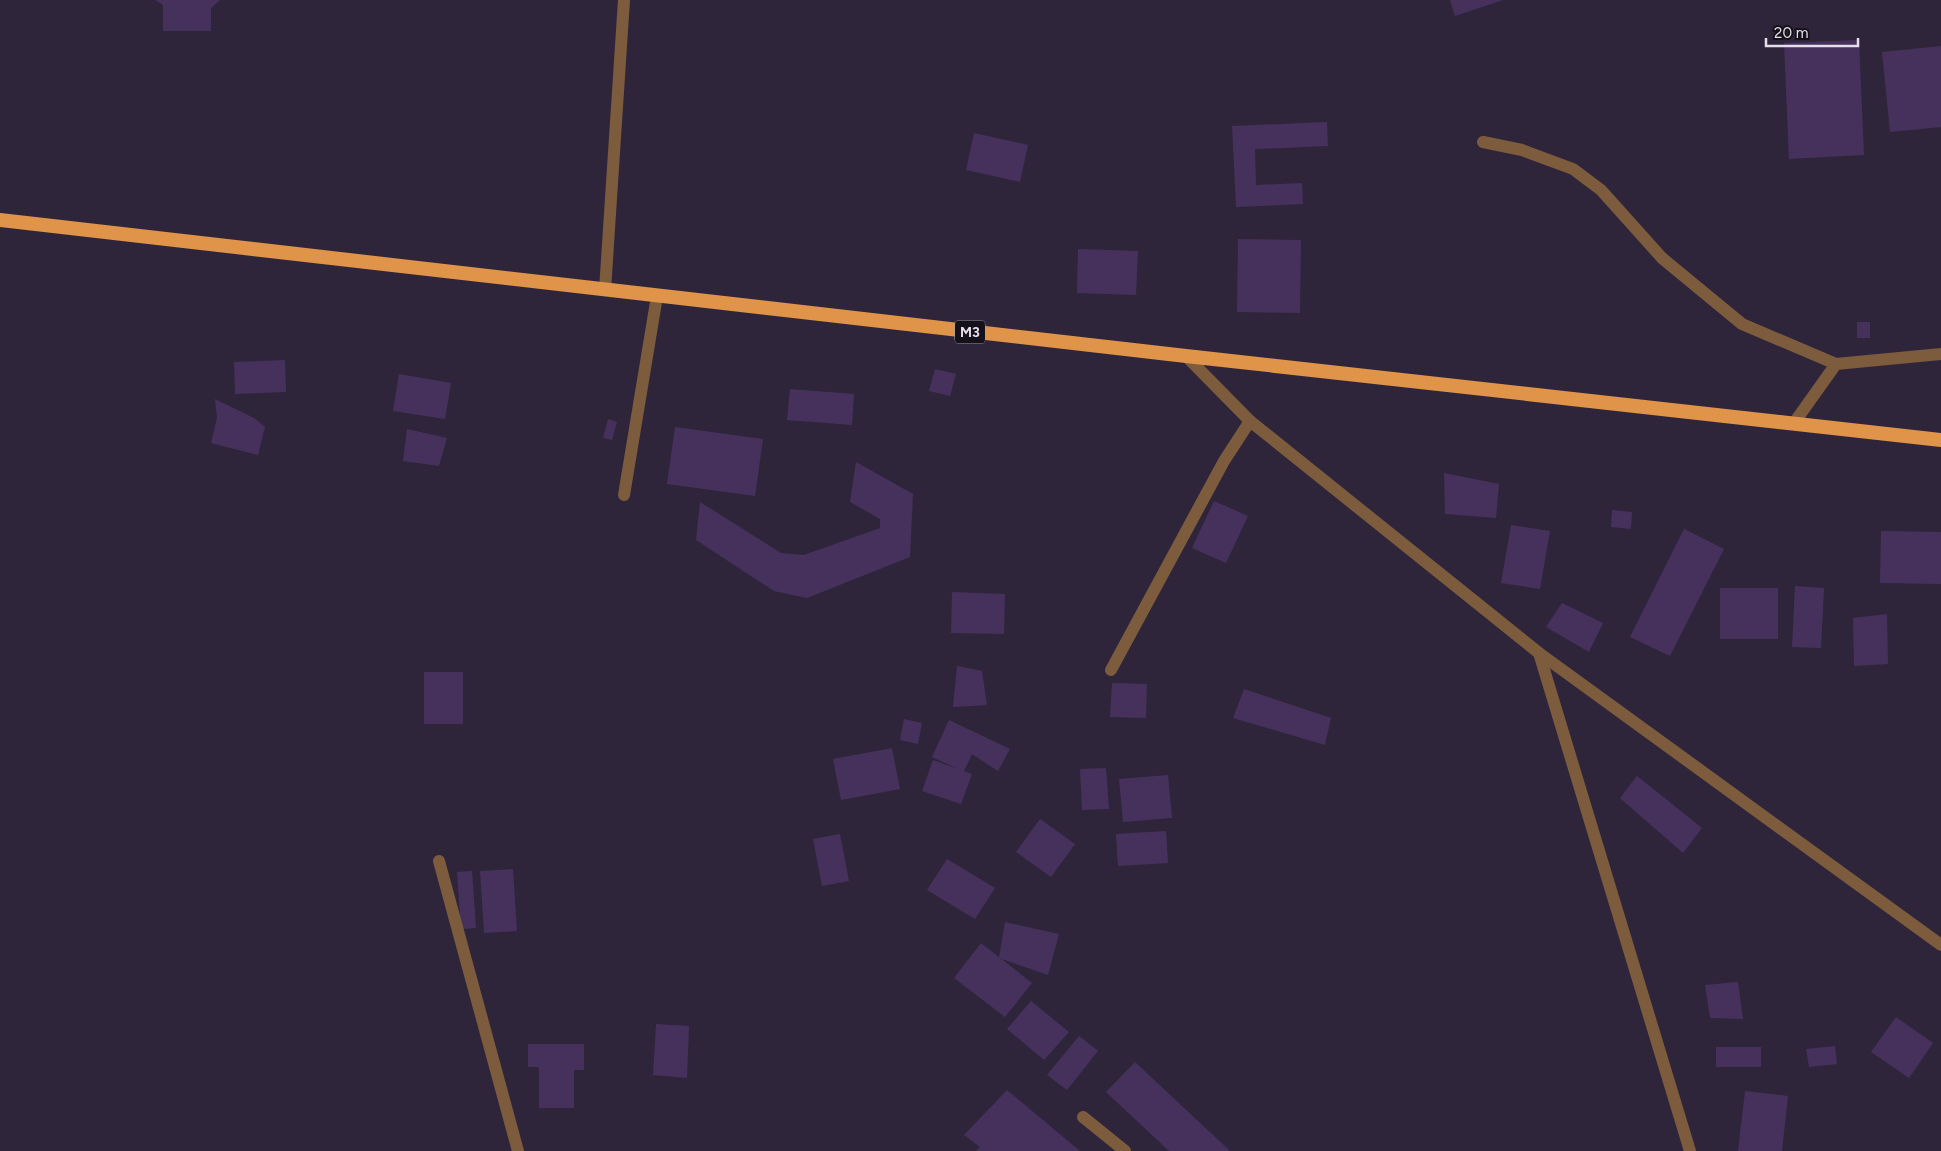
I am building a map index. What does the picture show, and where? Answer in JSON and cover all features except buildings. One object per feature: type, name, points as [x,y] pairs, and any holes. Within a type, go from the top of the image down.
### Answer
[{"type":"highway","name":"M3","points":[[0,220],[1186,356],[1941,440]]},
{"type":"street","points":[[605,290],[624,0]]},
{"type":"street","points":[[1482,142],[1522,150],[1572,169],[1601,190],[1662,258],[1742,324],[1836,364],[1941,354]]},
{"type":"street","points":[[624,495],[657,296]]},
{"type":"street","points":[[1186,356],[1250,421],[1539,653],[1941,945]]},
{"type":"street","points":[[1794,423],[1836,364]]},
{"type":"street","points":[[1111,670],[1224,461],[1250,421]]},
{"type":"street","points":[[1539,653],[1690,1151]]},
{"type":"street","points":[[439,861],[518,1151]]},
{"type":"street","points":[[1083,1117],[1125,1151]]}]
